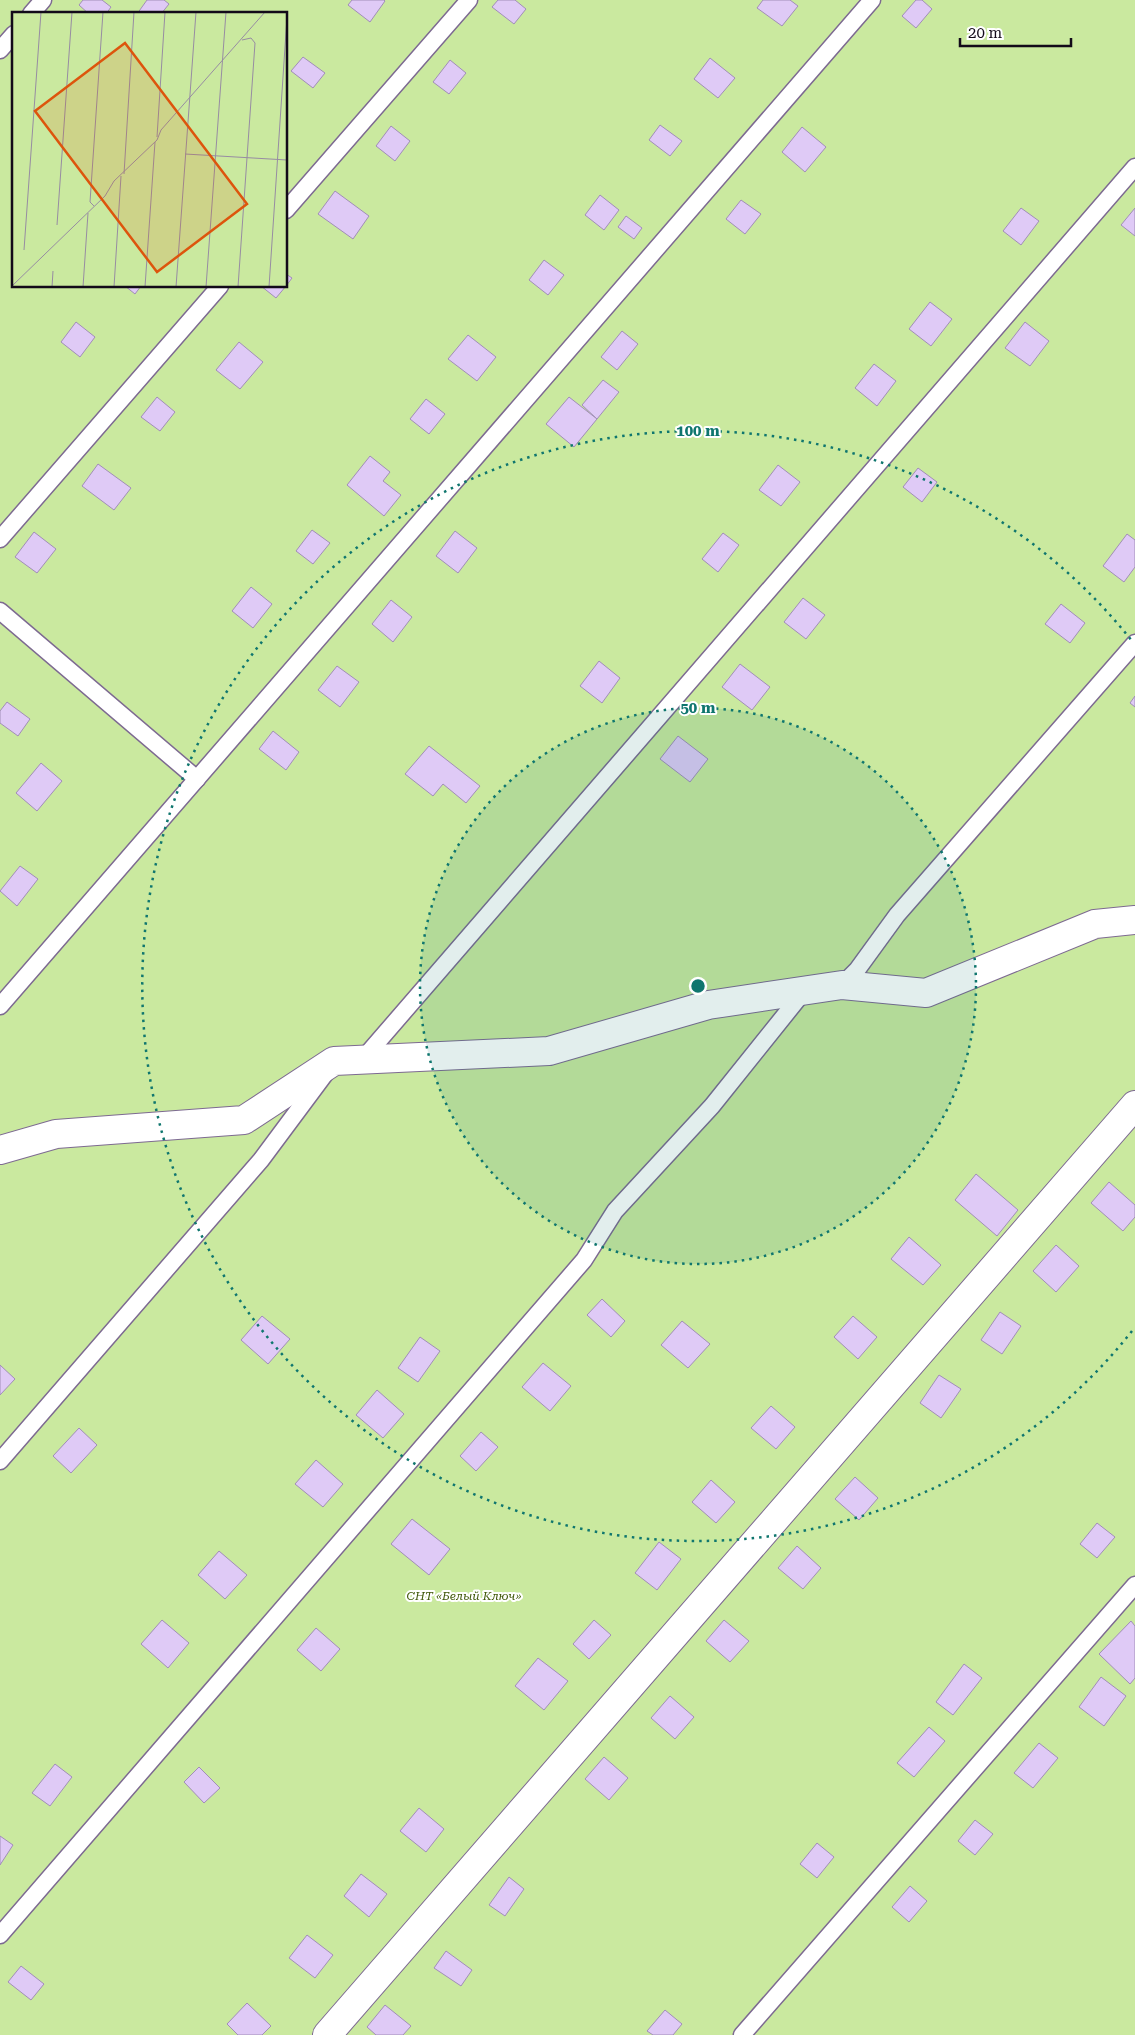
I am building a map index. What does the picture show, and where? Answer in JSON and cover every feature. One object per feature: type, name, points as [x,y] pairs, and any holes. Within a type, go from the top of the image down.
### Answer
[{"type":"street","points":[[0,1150],[56,1134],[244,1120],[334,1061],[549,1051],[708,1005],[842,985],[926,993],[1095,924],[1135,920]]},
{"type":"street","points":[[327,2035],[1135,1105]]},
{"type":"lane","points":[[33,12],[43,0]]},
{"type":"lane","points":[[288,208],[469,0]]},
{"type":"lane","points":[[0,1006],[872,0]]},
{"type":"lane","points":[[0,50],[12,36]]},
{"type":"lane","points":[[362,1060],[1135,167]]},
{"type":"lane","points":[[0,539],[218,288]]},
{"type":"lane","points":[[0,611],[197,779]]},
{"type":"lane","points":[[842,985],[858,970],[898,915],[1135,643]]},
{"type":"lane","points":[[0,1934],[584,1260],[615,1211],[712,1106],[805,990]]},
{"type":"lane","points":[[0,1461],[261,1160],[334,1061]]},
{"type":"lane","points":[[742,2035],[1135,1584]]},
{"type":"green space","name":"СНТ «Белый Ключ»","points":[[0,0],[1135,0],[1135,2035],[0,2035]]},
{"type":"building","points":[[83,0],[102,0],[111,7],[107,12],[87,12],[79,5]]},
{"type":"building","points":[[147,0],[164,0],[169,4],[163,12],[138,12]]},
{"type":"building","points":[[352,0],[385,1],[370,22],[348,5]]},
{"type":"building","points":[[498,0],[515,0],[526,9],[514,24],[492,7]]},
{"type":"building","points":[[763,0],[790,0],[798,6],[782,26],[757,8]]},
{"type":"building","points":[[916,0],[922,0],[932,9],[916,28],[902,16]]},
{"type":"building","points":[[303,57],[325,73],[313,88],[291,71]]},
{"type":"building","points":[[710,58],[735,78],[718,98],[694,79]]},
{"type":"building","points":[[450,60],[466,73],[449,94],[433,82]]},
{"type":"building","points":[[660,125],[682,141],[670,156],[649,140]]},
{"type":"building","points":[[391,126],[410,141],[395,161],[376,146]]},
{"type":"building","points":[[802,127],[826,147],[805,172],[782,152]]},
{"type":"building","points":[[335,191],[369,216],[353,239],[318,214]]},
{"type":"building","points":[[600,195],[619,210],[604,230],[585,215]]},
{"type":"building","points":[[741,200],[761,214],[745,234],[726,219]]},
{"type":"building","points":[[1021,208],[1039,221],[1021,245],[1003,231]]},
{"type":"building","points":[[1135,208],[1135,236],[1121,225]]},
{"type":"building","points":[[626,216],[642,228],[634,239],[618,227]]},
{"type":"building","points":[[544,260],[564,275],[548,295],[529,280]]},
{"type":"building","points":[[288,275],[292,278],[288,283]]},
{"type":"building","points":[[128,288],[140,288],[135,294]]},
{"type":"building","points":[[264,288],[284,288],[276,298]]},
{"type":"building","points":[[930,302],[952,319],[931,346],[909,329]]},
{"type":"building","points":[[76,322],[95,337],[80,357],[61,342]]},
{"type":"building","points":[[1025,322],[1049,341],[1030,366],[1005,348]]},
{"type":"building","points":[[622,331],[638,344],[617,370],[601,357]]},
{"type":"building","points":[[468,335],[496,357],[477,381],[448,359]]},
{"type":"building","points":[[239,342],[263,362],[240,389],[216,370]]},
{"type":"building","points":[[874,364],[896,381],[877,406],[855,388]]},
{"type":"building","points":[[603,380],[619,392],[597,419],[582,405]]},
{"type":"building","points":[[157,397],[175,412],[160,431],[141,417]]},
{"type":"building","points":[[569,397],[597,419],[574,447],[546,424]]},
{"type":"building","points":[[426,399],[445,414],[429,434],[410,419]]},
{"type":"building","points":[[370,456],[390,472],[383,481],[401,495],[384,516],[347,485]]},
{"type":"building","points":[[98,464],[131,488],[114,510],[82,486]]},
{"type":"building","points":[[778,465],[800,482],[781,506],[759,490]]},
{"type":"building","points":[[918,468],[937,482],[922,502],[903,487]]},
{"type":"building","points":[[312,530],[330,543],[313,564],[296,551]]},
{"type":"building","points":[[455,531],[477,548],[458,573],[436,556]]},
{"type":"building","points":[[34,532],[56,549],[37,573],[15,557]]},
{"type":"building","points":[[723,533],[739,545],[718,572],[702,559]]},
{"type":"building","points":[[1127,534],[1135,540],[1135,567],[1124,582],[1103,566]]},
{"type":"building","points":[[251,587],[272,604],[253,628],[232,611]]},
{"type":"building","points":[[803,598],[825,615],[806,639],[784,622]]},
{"type":"building","points":[[391,600],[412,617],[393,642],[372,624]]},
{"type":"building","points":[[1061,604],[1085,623],[1070,643],[1045,624]]},
{"type":"building","points":[[599,661],[620,678],[602,703],[580,686]]},
{"type":"building","points":[[740,664],[770,687],[752,710],[722,687]]},
{"type":"building","points":[[337,666],[359,682],[340,707],[318,690]]},
{"type":"building","points":[[1135,696],[1135,707],[1130,703]]},
{"type":"building","points":[[7,702],[30,719],[18,736],[0,723],[0,711]]},
{"type":"building","points":[[273,731],[299,752],[286,770],[259,749]]},
{"type":"building","points":[[678,736],[708,759],[690,782],[660,759]]},
{"type":"building","points":[[429,746],[480,786],[466,803],[443,784],[433,796],[405,774]]},
{"type":"building","points":[[41,763],[62,781],[37,811],[16,793]]},
{"type":"building","points":[[20,866],[38,879],[17,906],[0,891]]},
{"type":"building","points":[[976,1174],[1018,1210],[997,1236],[955,1200]]},
{"type":"building","points":[[1109,1182],[1135,1205],[1135,1217],[1123,1231],[1091,1203]]},
{"type":"building","points":[[909,1237],[941,1265],[923,1285],[891,1259]]},
{"type":"building","points":[[1056,1245],[1079,1266],[1056,1292],[1033,1271]]},
{"type":"building","points":[[602,1299],[625,1321],[611,1337],[587,1315]]},
{"type":"building","points":[[1000,1312],[1021,1326],[1002,1354],[981,1340]]},
{"type":"building","points":[[262,1316],[290,1339],[268,1364],[241,1340]]},
{"type":"building","points":[[853,1316],[877,1337],[858,1359],[834,1337]]},
{"type":"building","points":[[682,1321],[710,1344],[688,1368],[661,1345]]},
{"type":"building","points":[[420,1337],[440,1351],[418,1382],[398,1368]]},
{"type":"building","points":[[543,1363],[571,1386],[550,1411],[522,1387]]},
{"type":"building","points":[[0,1365],[15,1379],[0,1395]]},
{"type":"building","points":[[939,1375],[961,1389],[941,1418],[920,1403]]},
{"type":"building","points":[[377,1390],[404,1414],[383,1438],[356,1415]]},
{"type":"building","points":[[771,1406],[795,1427],[776,1449],[751,1428]]},
{"type":"building","points":[[79,1428],[97,1445],[71,1473],[53,1456]]},
{"type":"building","points":[[481,1432],[498,1447],[476,1471],[460,1456]]},
{"type":"building","points":[[316,1460],[343,1484],[323,1507],[295,1484]]},
{"type":"building","points":[[855,1477],[878,1498],[859,1520],[835,1499]]},
{"type":"building","points":[[711,1480],[735,1502],[716,1523],[692,1502]]},
{"type":"building","points":[[412,1519],[450,1549],[429,1575],[391,1544]]},
{"type":"building","points":[[1097,1523],[1115,1537],[1097,1558],[1080,1544]]},
{"type":"building","points":[[659,1542],[681,1559],[657,1590],[635,1573]]},
{"type":"building","points":[[797,1546],[821,1568],[803,1589],[778,1568]]},
{"type":"building","points":[[219,1551],[247,1575],[225,1599],[198,1575]]},
{"type":"building","points":[[162,1620],[189,1643],[168,1668],[141,1644]]},
{"type":"building","points":[[594,1620],[611,1635],[589,1659],[573,1644]]},
{"type":"building","points":[[724,1620],[749,1641],[730,1662],[706,1641]]},
{"type":"building","points":[[1131,1621],[1135,1626],[1135,1678],[1130,1684],[1099,1654]]},
{"type":"building","points":[[316,1628],[340,1649],[321,1671],[297,1650]]},
{"type":"building","points":[[538,1658],[568,1681],[544,1710],[515,1686]]},
{"type":"building","points":[[964,1664],[982,1678],[953,1715],[936,1702]]},
{"type":"building","points":[[1101,1677],[1126,1696],[1104,1726],[1079,1707]]},
{"type":"building","points":[[670,1696],[694,1717],[675,1739],[651,1718]]},
{"type":"building","points":[[929,1727],[945,1741],[914,1777],[897,1763]]},
{"type":"building","points":[[1039,1743],[1058,1758],[1033,1788],[1014,1773]]},
{"type":"building","points":[[604,1757],[628,1778],[609,1800],[585,1779]]},
{"type":"building","points":[[55,1764],[72,1777],[50,1806],[32,1793]]},
{"type":"building","points":[[199,1767],[220,1788],[204,1803],[184,1782]]},
{"type":"building","points":[[419,1808],[444,1829],[426,1852],[400,1831]]},
{"type":"building","points":[[975,1820],[993,1834],[975,1855],[958,1841]]},
{"type":"building","points":[[0,1836],[13,1845],[0,1865]]},
{"type":"building","points":[[817,1843],[834,1857],[817,1878],[800,1864]]},
{"type":"building","points":[[361,1874],[387,1894],[369,1917],[344,1896]]},
{"type":"building","points":[[509,1877],[524,1889],[505,1916],[489,1905]]},
{"type":"building","points":[[910,1886],[927,1901],[909,1922],[892,1907]]},
{"type":"building","points":[[307,1935],[333,1955],[315,1978],[289,1958]]},
{"type":"building","points":[[446,1951],[472,1970],[461,1986],[434,1968]]},
{"type":"building","points":[[21,1966],[44,1984],[31,2000],[8,1982]]},
{"type":"building","points":[[247,2003],[271,2026],[262,2035],[238,2035],[227,2024]]},
{"type":"building","points":[[385,2005],[411,2026],[403,2035],[376,2035],[367,2027]]},
{"type":"building","points":[[665,2010],[682,2024],[673,2035],[653,2035],[647,2031]]}]
